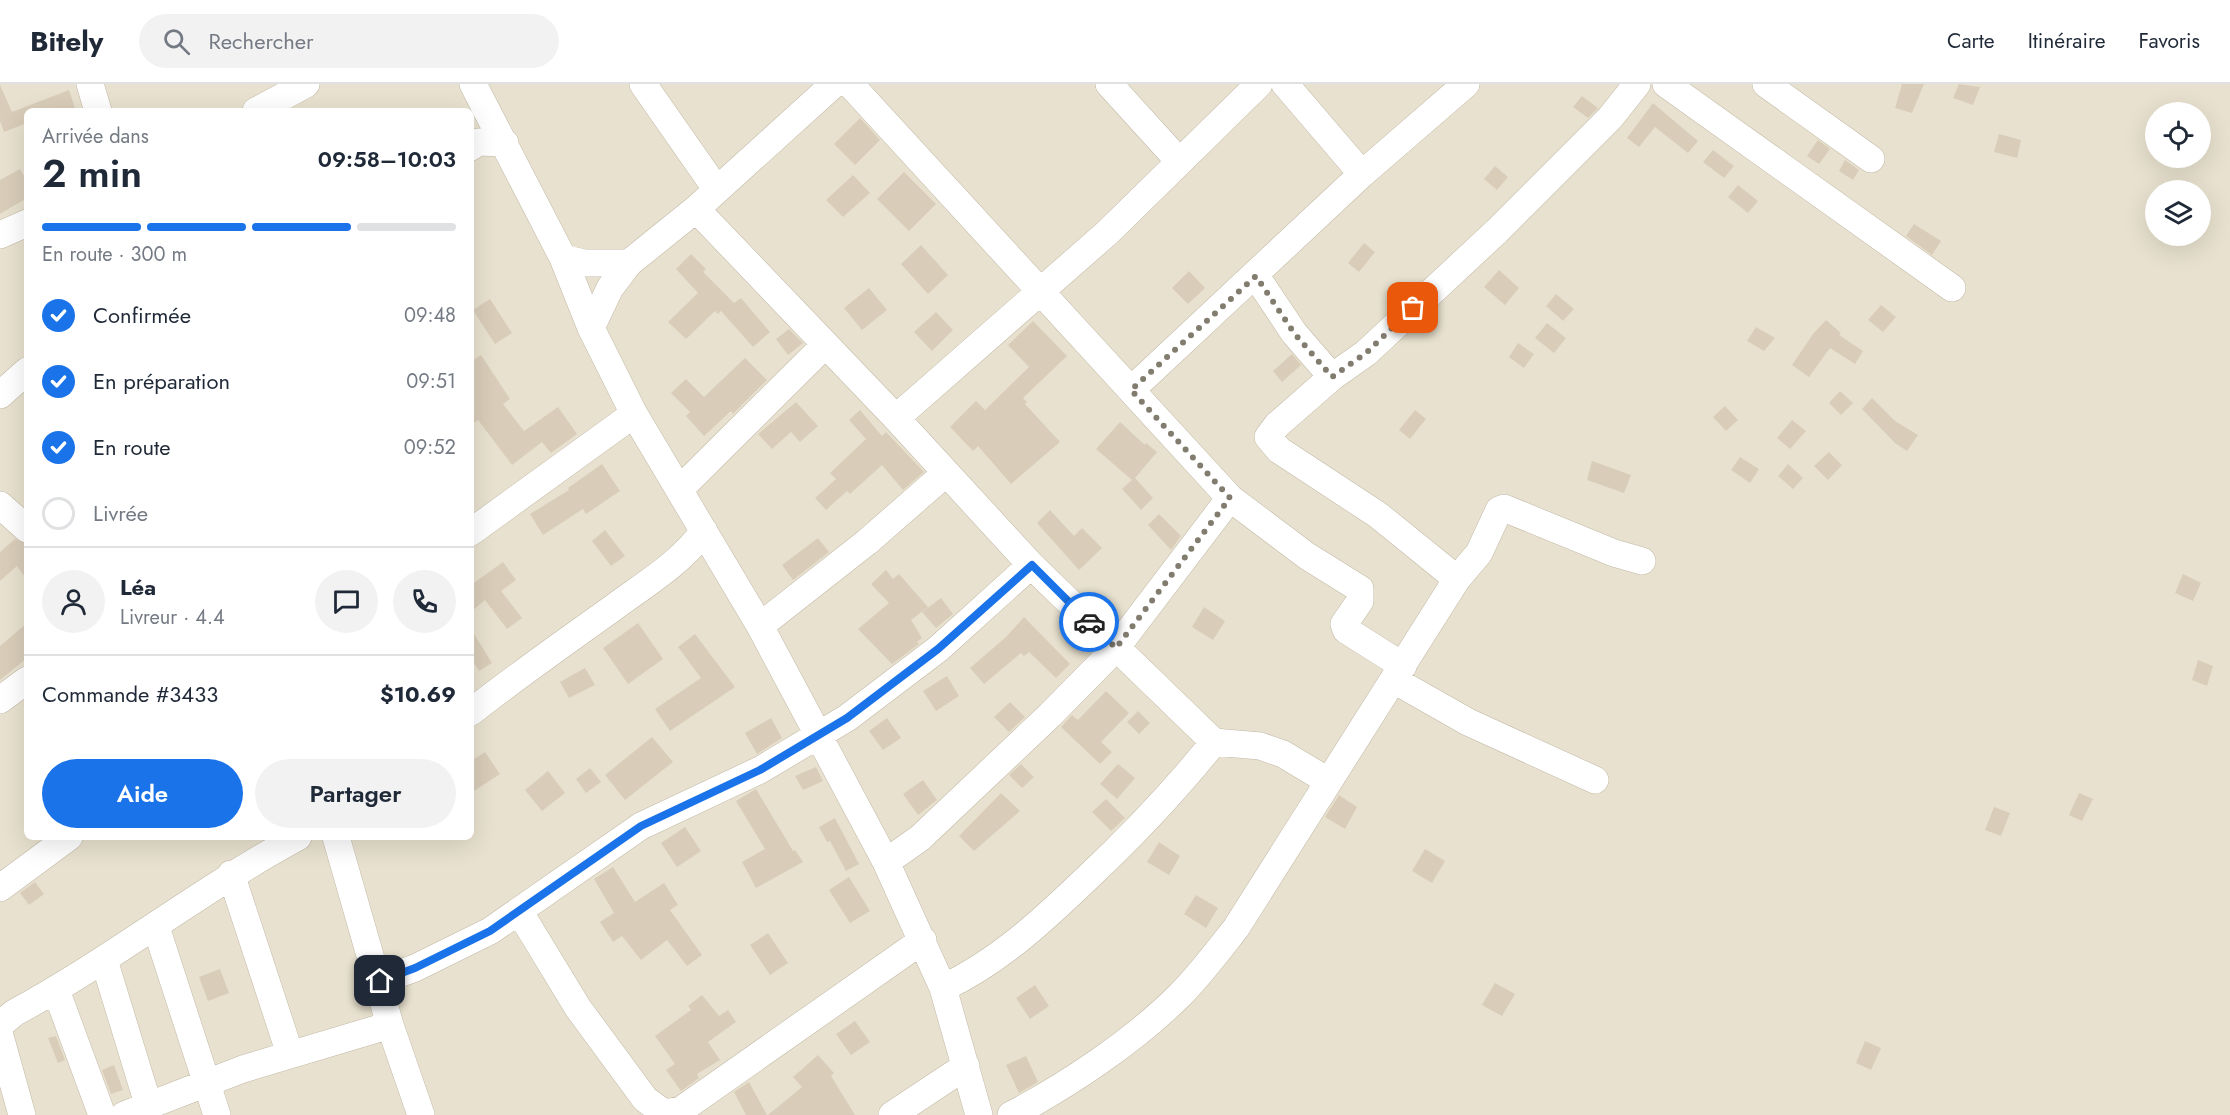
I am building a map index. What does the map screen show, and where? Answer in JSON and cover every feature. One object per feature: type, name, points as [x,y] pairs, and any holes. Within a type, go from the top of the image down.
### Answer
[{"type":"street","points":[[90,84],[97,108]]},
{"type":"street","points":[[262,108],[306,84]]},
{"type":"street","points":[[473,84],[563,258],[591,328],[634,414],[760,626],[886,862],[943,988],[979,1115]]},
{"type":"street","points":[[643,84],[717,190]]},
{"type":"street","points":[[591,328],[610,288],[629,263],[696,209],[834,84]]},
{"type":"street","points":[[850,84],[1230,498],[1307,556],[1360,589],[1360,601],[1344,624],[1346,630],[1399,673],[1468,722],[1595,780]]},
{"type":"street","points":[[1109,84],[1179,161]]},
{"type":"street","points":[[896,418],[1107,233],[1259,84]]},
{"type":"street","points":[[1285,84],[1362,174]]},
{"type":"street","points":[[1131,390],[1256,276],[1362,174],[1466,84]]},
{"type":"street","points":[[1457,579],[1386,521],[1271,444],[1268,437],[1271,431],[1332,377],[1366,353],[1497,231],[1610,118],[1637,84]]},
{"type":"street","points":[[1666,84],[1952,288]]},
{"type":"street","points":[[1767,84],[1871,159]]},
{"type":"street","points":[[486,107],[475,145],[505,142]]},
{"type":"street","points":[[696,209],[896,418],[1032,565],[1214,741],[1260,746],[1283,754],[1328,781]]},
{"type":"street","points":[[0,234],[24,224]]},
{"type":"street","points":[[563,258],[584,263],[629,263]]},
{"type":"street","points":[[1256,276],[1294,333],[1332,377]]},
{"type":"street","points":[[680,489],[825,345]]},
{"type":"street","points":[[0,395],[24,374]]},
{"type":"street","points":[[474,530],[634,414]]},
{"type":"street","points":[[760,626],[867,542],[946,473]]},
{"type":"street","points":[[886,862],[921,838],[944,817],[1116,648],[1230,498]]},
{"type":"street","points":[[1011,1115],[1090,1066],[1179,996],[1236,928],[1457,579],[1479,553],[1497,513],[1504,508],[1614,553],[1642,561]]},
{"type":"street","points":[[474,710],[539,660],[655,578],[682,557],[704,531]]},
{"type":"street","points":[[380,981],[459,947],[519,911],[641,826],[760,770],[819,735],[881,694],[938,649],[1032,565]]},
{"type":"street","points":[[0,700],[24,682]]},
{"type":"street","points":[[943,988],[972,974],[1031,932],[1146,822],[1214,741]]},
{"type":"street","points":[[0,888],[65,840]]},
{"type":"street","points":[[0,1025],[14,1013],[56,990],[156,927],[231,874],[293,840]]},
{"type":"street","points":[[337,840],[380,981],[390,1025],[421,1115]]},
{"type":"street","points":[[231,874],[290,1054]]},
{"type":"street","points":[[519,911],[578,1008],[645,1099],[664,1113],[681,1110],[923,940]]},
{"type":"street","points":[[156,927],[217,1115]]},
{"type":"street","points":[[104,960],[136,1111],[206,1082],[290,1054],[390,1025]]},
{"type":"street","points":[[56,990],[102,1115]]},
{"type":"street","points":[[0,1036],[22,1115]]},
{"type":"street","points":[[892,1115],[966,1066]]},
{"type":"shaded area","points":[[0,84],[2230,84],[2230,1115],[0,1115]]},
{"type":"building","points":[[1902,84],[1924,84],[1912,113],[1895,108]]},
{"type":"building","points":[[1959,84],[1980,87],[1973,105],[1953,98]]},
{"type":"building","points":[[0,85],[12,112],[69,90],[75,108],[24,108],[24,124],[4,132],[0,121]]},
{"type":"building","points":[[1582,96],[1598,108],[1588,118],[1573,107]]},
{"type":"building","points":[[1653,103],[1698,141],[1688,153],[1655,127],[1639,147],[1627,138]]},
{"type":"building","points":[[860,118],[880,140],[855,165],[834,144]]},
{"type":"building","points":[[1999,134],[2021,140],[2017,158],[1994,152]]},
{"type":"building","points":[[1818,140],[1830,149],[1819,164],[1807,156]]},
{"type":"building","points":[[1713,150],[1734,166],[1724,178],[1703,162]]},
{"type":"building","points":[[1845,160],[1859,170],[1853,180],[1839,171]]},
{"type":"building","points":[[1495,166],[1508,177],[1497,190],[1484,179]]},
{"type":"building","points":[[20,169],[24,176],[24,200],[0,214],[0,180]]},
{"type":"building","points":[[904,172],[936,204],[909,231],[877,199]]},
{"type":"building","points":[[853,175],[870,193],[843,217],[826,200]]},
{"type":"building","points":[[1738,185],[1758,201],[1748,213],[1728,197]]},
{"type":"building","points":[[1914,224],[1941,241],[1932,255],[1906,236]]},
{"type":"building","points":[[1364,243],[1375,252],[1359,272],[1348,263]]},
{"type":"building","points":[[921,245],[948,275],[928,294],[901,264]]},
{"type":"building","points":[[691,254],[706,269],[703,272],[734,303],[741,298],[770,332],[753,347],[721,311],[718,314],[715,311],[686,339],[668,322],[698,293],[676,269]]},
{"type":"building","points":[[1499,270],[1519,288],[1505,305],[1484,287]]},
{"type":"building","points":[[1189,271],[1205,288],[1188,304],[1172,288]]},
{"type":"building","points":[[869,288],[887,310],[862,330],[844,308]]},
{"type":"building","points":[[1556,294],[1574,309],[1563,321],[1546,306]]},
{"type":"building","points":[[490,299],[512,333],[495,344],[474,309]]},
{"type":"building","points":[[1881,305],[1896,317],[1883,332],[1868,320]]},
{"type":"building","points":[[936,312],[953,330],[932,351],[914,332]]},
{"type":"building","points":[[1826,320],[1841,333],[1839,335],[1863,351],[1855,364],[1830,348],[1809,377],[1792,365],[1813,334]]},
{"type":"building","points":[[1033,321],[1067,356],[1023,398],[1027,402],[1025,404],[1060,442],[1011,484],[978,446],[973,451],[950,427],[976,401],[985,410],[1029,367],[1008,345]]},
{"type":"building","points":[[1547,323],[1566,338],[1554,353],[1535,338]]},
{"type":"building","points":[[1756,327],[1775,338],[1764,351],[1747,341]]},
{"type":"building","points":[[789,329],[803,343],[788,355],[776,339]]},
{"type":"building","points":[[1518,343],[1534,354],[1524,368],[1509,357]]},
{"type":"building","points":[[1292,354],[1301,365],[1282,382],[1273,371]]},
{"type":"building","points":[[481,355],[510,399],[503,404],[524,431],[558,407],[577,434],[551,453],[542,442],[512,465],[478,420],[474,423],[474,360]]},
{"type":"building","points":[[745,358],[767,380],[733,414],[731,411],[704,436],[686,416],[690,412],[671,393],[686,379],[704,397]]},
{"type":"building","points":[[1840,391],[1853,403],[1841,415],[1829,403]]},
{"type":"building","points":[[1872,398],[1895,421],[1918,435],[1907,451],[1895,443],[1862,409]]},
{"type":"building","points":[[796,402],[818,426],[800,442],[791,432],[772,449],[758,434]]},
{"type":"building","points":[[1725,406],[1738,420],[1726,431],[1713,417]]},
{"type":"building","points":[[860,410],[882,436],[886,432],[924,472],[903,490],[882,465],[850,494],[847,491],[826,510],[815,498],[836,479],[830,473],[866,439],[849,420]]},
{"type":"building","points":[[1415,410],[1426,419],[1410,439],[1399,430]]},
{"type":"building","points":[[1792,420],[1806,431],[1790,449],[1777,438]]},
{"type":"building","points":[[1120,422],[1145,445],[1146,443],[1157,452],[1135,478],[1153,498],[1141,510],[1122,489],[1132,480],[1096,449]]},
{"type":"building","points":[[1829,452],[1842,465],[1828,480],[1814,466]]},
{"type":"building","points":[[1740,457],[1759,469],[1750,483],[1731,470]]},
{"type":"building","points":[[1592,461],[1631,475],[1624,493],[1587,480]]},
{"type":"building","points":[[602,464],[620,491],[586,514],[583,509],[543,535],[530,514],[569,490],[568,488]]},
{"type":"building","points":[[1788,464],[1803,478],[1793,489],[1778,476]]},
{"type":"building","points":[[1050,510],[1074,536],[1082,528],[1102,548],[1079,570],[1037,523]]},
{"type":"building","points":[[1159,514],[1181,536],[1171,550],[1148,525]]},
{"type":"building","points":[[605,530],[625,556],[611,566],[592,541]]},
{"type":"building","points":[[818,538],[829,552],[793,580],[782,565]]},
{"type":"building","points":[[15,539],[24,543],[24,576],[17,566],[0,581],[0,552]]},
{"type":"building","points":[[503,562],[516,580],[501,591],[522,618],[507,629],[485,600],[474,609],[474,583]]},
{"type":"building","points":[[886,570],[893,579],[899,574],[928,607],[911,620],[922,638],[917,642],[919,644],[892,664],[858,629],[889,603],[871,584]]},
{"type":"building","points":[[2183,574],[2201,583],[2193,601],[2175,593]]},
{"type":"building","points":[[941,598],[953,614],[936,628],[922,612]]},
{"type":"building","points":[[1204,607],[1225,621],[1213,640],[1192,627]]},
{"type":"building","points":[[1024,617],[1070,664],[1056,678],[1029,652],[1024,656],[1021,653],[984,684],[970,668],[1006,637]]},
{"type":"building","points":[[638,623],[663,659],[628,684],[603,648]]},
{"type":"building","points":[[24,626],[24,660],[0,680],[0,646]]},
{"type":"building","points":[[474,634],[492,663],[479,671],[474,663]]},
{"type":"building","points":[[695,634],[735,687],[670,731],[655,709],[701,678],[678,647]]},
{"type":"building","points":[[2198,660],[2213,666],[2207,686],[2192,680]]},
{"type":"building","points":[[585,668],[595,685],[569,698],[560,682]]},
{"type":"building","points":[[947,676],[959,696],[936,711],[923,691]]},
{"type":"building","points":[[1106,691],[1129,713],[1101,742],[1112,752],[1100,764],[1061,727],[1072,715],[1078,720]]},
{"type":"building","points":[[1010,702],[1025,717],[1009,732],[994,717]]},
{"type":"building","points":[[1138,711],[1150,723],[1139,734],[1127,722]]},
{"type":"building","points":[[771,718],[782,738],[757,754],[745,733]]},
{"type":"building","points":[[887,718],[901,738],[883,750],[869,731]]},
{"type":"building","points":[[652,737],[673,762],[625,800],[605,775]]},
{"type":"building","points":[[485,752],[500,774],[474,791],[474,759]]},
{"type":"building","points":[[1021,764],[1034,777],[1022,788],[1009,775]]},
{"type":"building","points":[[1118,764],[1135,778],[1117,799],[1100,784]]},
{"type":"building","points":[[816,767],[823,781],[803,790],[795,776]]},
{"type":"building","points":[[590,768],[601,782],[586,793],[576,779]]},
{"type":"building","points":[[548,771],[565,793],[542,811],[525,790]]},
{"type":"building","points":[[923,780],[937,800],[918,815],[903,794]]},
{"type":"building","points":[[756,789],[793,851],[795,850],[803,862],[756,888],[742,862],[765,849],[736,801]]},
{"type":"building","points":[[1001,793],[1020,811],[974,851],[959,836]]},
{"type":"building","points":[[2079,793],[2093,799],[2082,821],[2069,815]]},
{"type":"building","points":[[1339,795],[1357,807],[1345,829],[1325,817]]},
{"type":"building","points":[[1106,799],[1125,818],[1111,831],[1092,812]]},
{"type":"building","points":[[1994,807],[2010,813],[2001,836],[1985,830]]},
{"type":"building","points":[[835,818],[859,864],[846,871],[830,841],[827,842],[819,827]]},
{"type":"building","points":[[685,827],[701,851],[677,867],[661,843]]},
{"type":"building","points":[[1159,842],[1180,856],[1169,875],[1147,862]]},
{"type":"building","points":[[1425,849],[1445,861],[1432,883],[1412,871]]},
{"type":"building","points":[[613,867],[635,902],[664,883],[678,905],[670,910],[702,955],[687,966],[667,940],[641,960],[622,936],[613,942],[600,922],[614,913],[594,879]]},
{"type":"building","points":[[849,877],[870,911],[850,923],[829,890]]},
{"type":"building","points":[[35,882],[44,894],[29,905],[20,893]]},
{"type":"building","points":[[1196,895],[1218,908],[1206,928],[1184,914]]},
{"type":"building","points":[[768,933],[788,963],[770,975],[750,945]]},
{"type":"building","points":[[220,969],[229,993],[208,1001],[199,977]]},
{"type":"building","points":[[1495,983],[1515,994],[1502,1016],[1482,1005]]},
{"type":"building","points":[[1035,985],[1049,1006],[1030,1019],[1016,998]]},
{"type":"building","points":[[702,995],[719,1016],[728,1010],[736,1022],[708,1042],[720,1060],[697,1074],[699,1078],[681,1091],[666,1070],[675,1064],[655,1036],[691,1010],[688,1006]]},
{"type":"building","points":[[855,1021],[870,1042],[851,1055],[836,1034]]},
{"type":"building","points":[[56,1036],[65,1060],[58,1063],[48,1038]]},
{"type":"building","points":[[1865,1041],[1881,1048],[1871,1070],[1856,1063]]},
{"type":"building","points":[[818,1055],[834,1073],[831,1076],[855,1115],[768,1115],[802,1087],[793,1077]]},
{"type":"building","points":[[1026,1056],[1038,1082],[1019,1093],[1006,1065]]},
{"type":"building","points":[[114,1065],[123,1090],[111,1094],[102,1070]]},
{"type":"building","points":[[749,1082],[767,1115],[746,1115],[734,1092]]},
{"type":"way so far","points":[[1089,622],[1116,648],[1230,498],[1178,444],[1131,390],[1256,276],[1294,333],[1332,377],[1366,353],[1413,308]]},
{"type":"route","points":[[380,981],[415,968],[490,931],[641,826],[760,770],[847,718],[938,649],[990,605],[1032,565],[1089,622]]}]
